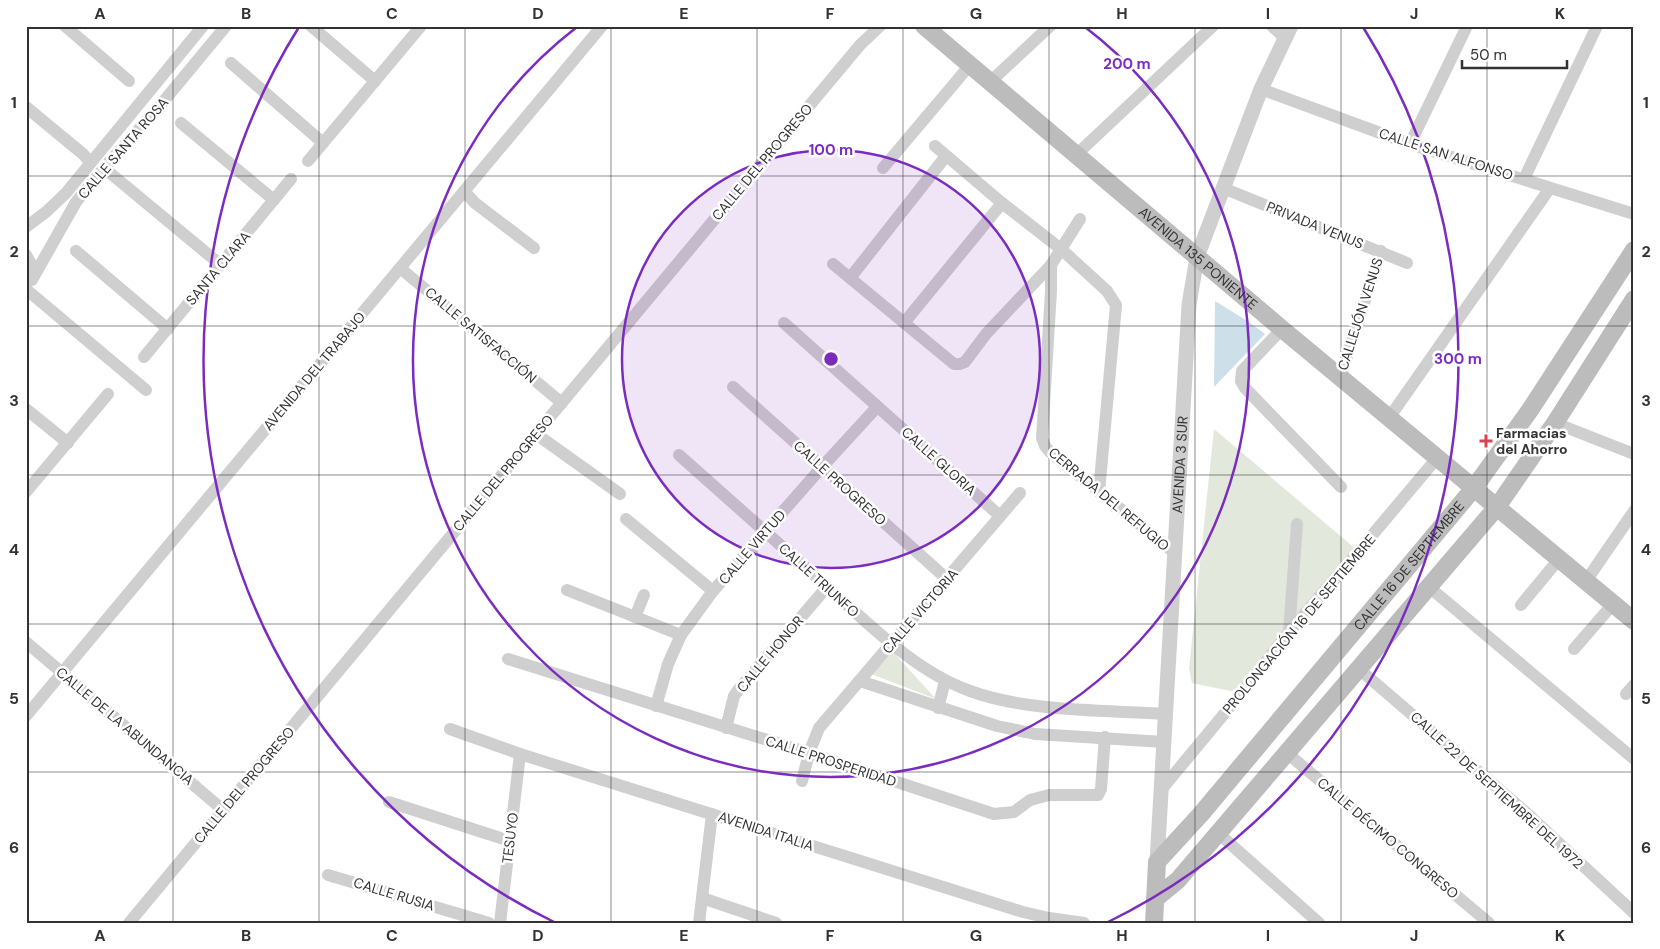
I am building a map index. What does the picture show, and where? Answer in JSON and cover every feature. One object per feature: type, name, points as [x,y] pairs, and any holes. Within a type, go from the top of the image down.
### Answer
[{"type":"main road","name":"AVENIDA 135 PONIENTE","points":[[924,26],[1340,378],[1634,621]]},
{"type":"main road","name":"CALLE 16 DE SEPTIEMBRE","points":[[1157,862],[1201,814],[1474,488],[1530,410],[1634,250]]},
{"type":"main road","name":"CALLE 16 DE SEPTIEMBRE","points":[[1155,899],[1178,880],[1497,507],[1555,423],[1634,299]]},
{"type":"main road","name":"AVENIDA 3 SUR","points":[[1154,923],[1157,862]]},
{"type":"street","points":[[65,26],[129,81]]},
{"type":"street","name":"CALLE SANTA ROSA","points":[[26,227],[46,212],[66,193],[203,26]]},
{"type":"street","name":"CALLE SANTA ROSA","points":[[27,290],[76,202],[226,26]]},
{"type":"street","points":[[311,26],[375,81]]},
{"type":"street","points":[[308,161],[420,26]]},
{"type":"street","name":"AVENIDA DEL TRABAJO","points":[[26,716],[602,26]]},
{"type":"street","name":"CALLE DEL PROGRESO","points":[[129,923],[860,45],[880,26]]},
{"type":"street","points":[[990,82],[1050,26]]},
{"type":"street","points":[[1076,155],[1213,26]]},
{"type":"street","points":[[1272,26],[1288,32]]},
{"type":"street","points":[[1410,144],[1467,26]]},
{"type":"street","points":[[1524,179],[1597,26]]},
{"type":"street","name":"AVENIDA 3 SUR","points":[[1157,862],[1189,305],[1197,257],[1260,89],[1288,32]]},
{"type":"street","points":[[231,63],[323,143]]},
{"type":"street","points":[[883,168],[970,65]]},
{"type":"street","name":"CALLE SAN ALFONSO","points":[[1260,89],[1410,144],[1634,214]]},
{"type":"street","points":[[26,107],[83,154],[90,162]]},
{"type":"street","points":[[181,123],[274,200]]},
{"type":"street","points":[[935,146],[1002,203],[1061,249],[1107,291],[1116,305],[1100,492]]},
{"type":"street","points":[[850,278],[946,156]]},
{"type":"street","points":[[104,168],[220,265]]},
{"type":"street","name":"SANTA CLARA","points":[[144,357],[291,179]]},
{"type":"street","name":"PRIVADA VENUS","points":[[1223,188],[1407,262]]},
{"type":"street","points":[[1389,418],[1550,188]]},
{"type":"street","points":[[464,191],[534,248]]},
{"type":"street","points":[[904,323],[1002,203]]},
{"type":"street","points":[[833,264],[954,364],[960,364],[965,362],[986,334],[1051,265],[1080,220]]},
{"type":"street","points":[[76,251],[168,329]]},
{"type":"street","name":"CALLEJÓN VENUS","points":[[1340,378],[1381,251]]},
{"type":"street","points":[[26,255],[33,267],[33,278]]},
{"type":"street","name":"CERRADA DEL REFUGIO","points":[[1051,265],[1042,438],[1045,446],[1175,553]]},
{"type":"street","name":"CALLE SATISFACCIÓN","points":[[400,268],[562,403]]},
{"type":"street","points":[[27,290],[146,390]]},
{"type":"street","name":"CALLE GLORIA","points":[[784,324],[1000,516]]},
{"type":"street","points":[[1282,329],[1242,371],[1241,381],[1244,388],[1341,487]]},
{"type":"street","name":"CALLE PROGRESO","points":[[733,387],[947,579]]},
{"type":"street","points":[[26,492],[108,394]]},
{"type":"street","name":"CALLE VIRTUD","points":[[656,706],[668,664],[681,635],[713,591],[822,467],[878,407]]},
{"type":"street","points":[[26,409],[68,443]]},
{"type":"street","points":[[1555,423],[1634,454]]},
{"type":"street","points":[[536,434],[620,494]]},
{"type":"street","name":"CALLE TRIUNFO","points":[[680,455],[891,644],[945,681],[971,692],[1038,707],[1165,714]]},
{"type":"street","name":"PROLONGACIÓN 16 DE SEPTIEMBRE","points":[[1161,790],[1289,632],[1437,458]]},
{"type":"street","name":"CALLE VICTORIA","points":[[809,753],[819,728],[1020,493]]},
{"type":"street","points":[[1586,580],[1634,511]]},
{"type":"street","points":[[626,519],[713,591]]},
{"type":"street","points":[[1289,632],[1297,524]]},
{"type":"street","points":[[1521,605],[1559,558]]},
{"type":"street","name":"CALLE HONOR","points":[[726,728],[734,696],[739,689],[828,587]]},
{"type":"street","points":[[1429,587],[1634,759]]},
{"type":"street","points":[[566,590],[681,635]]},
{"type":"street","points":[[635,617],[644,595]]},
{"type":"street","points":[[1574,649],[1613,604]]},
{"type":"street","name":"CALLE DE LA ABUNDANCIA","points":[[26,642],[223,810]]},
{"type":"street","name":"CALLE PROSPERIDAD","points":[[508,659],[809,753],[994,814],[1014,812],[1030,800],[1049,795],[1098,795],[1101,788],[1106,737]]},
{"type":"street","name":"CALLE 22 DE SEPTIEMBRE DEL 1972","points":[[1359,669],[1522,809],[1634,914]]},
{"type":"street","points":[[860,681],[997,726],[1035,734],[1164,742]]},
{"type":"street","points":[[938,708],[945,681]]},
{"type":"street","name":"AVENIDA ITALIA","points":[[450,729],[520,754],[1023,912],[1084,923]]},
{"type":"street","points":[[802,782],[809,753]]},
{"type":"street","name":"CALLE DÉCIMO CONGRESO","points":[[1287,753],[1489,923]]},
{"type":"street","name":"TESUYO","points":[[500,923],[520,754]]},
{"type":"street","points":[[389,802],[510,841]]},
{"type":"street","points":[[699,923],[712,814]]},
{"type":"street","points":[[1218,834],[1319,923]]},
{"type":"street","name":"CALLE RUSIA","points":[[328,875],[489,923]]},
{"type":"street","points":[[702,898],[776,923]]},
{"type":"shaded area","points":[[1214,429],[1357,550],[1240,693],[1192,683],[1189,669]]},
{"type":"shaded area","points":[[893,652],[936,699],[871,674]]},
{"type":"water","points":[[1215,301],[1265,334],[1214,387]]},
{"type":"place","name":"Farmacias del Ahorro","points":[[1486,441]]}]
